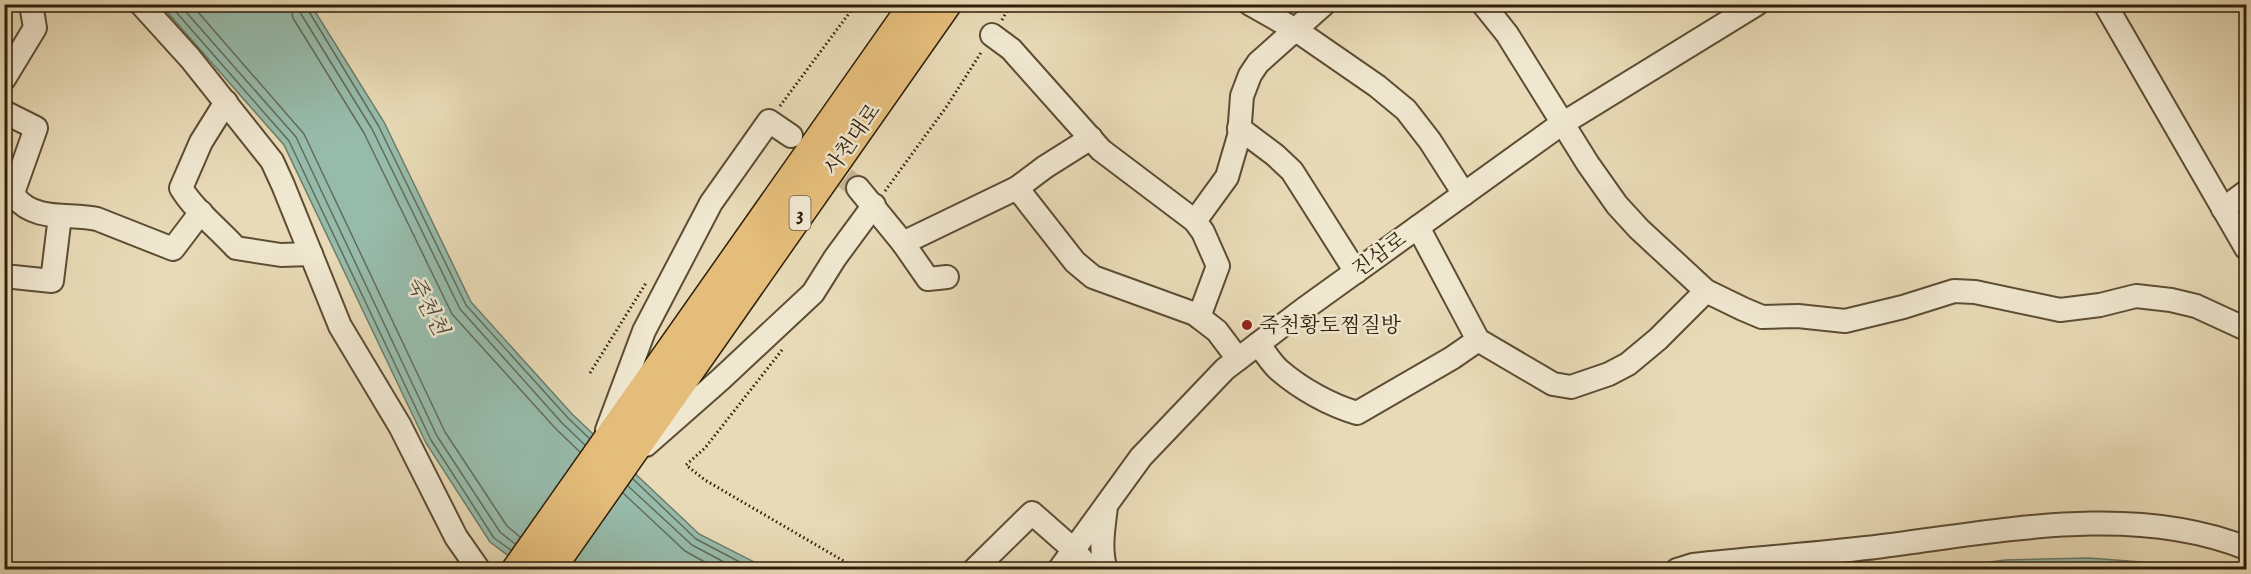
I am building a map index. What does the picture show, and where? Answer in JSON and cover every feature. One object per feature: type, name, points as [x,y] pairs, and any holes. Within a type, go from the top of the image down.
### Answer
[{"type":"main road","name":"사천대로","points":[[643,414],[915,4]]},
{"type":"main road","name":"사천대로","points":[[643,414],[946,4]]},
{"type":"main road","name":"3","points":[[549,570],[610,462],[643,414]]},
{"type":"main road","name":"3","points":[[517,570],[610,462]]},
{"type":"street","points":[[4,79],[35,28],[31,4]]},
{"type":"street","points":[[141,4],[190,58],[272,161],[340,326],[400,426],[456,537],[479,570]]},
{"type":"street","points":[[1250,4],[1296,30],[1377,86],[1406,110],[1430,141],[1464,194]]},
{"type":"street","points":[[1195,221],[1227,177],[1239,128],[1242,96],[1250,75],[1258,63],[1324,4]]},
{"type":"street","points":[[1483,4],[1507,34],[1617,205],[1639,229],[1706,291],[1762,316],[1798,316],[1845,321],[1904,307],[1954,291],[1975,292],[2060,310],[2100,305],[2136,296],[2171,300],[2196,306],[2247,329]]},
{"type":"street","name":"진삼로","points":[[1059,570],[1141,457],[1225,369],[1563,123],[1756,4]]},
{"type":"street","points":[[2105,4],[2247,248]]},
{"type":"street","points":[[992,35],[1011,49],[1101,150],[1195,221],[1203,232],[1218,266],[1198,317]]},
{"type":"street","points":[[226,102],[201,142],[182,188],[201,212],[236,248],[281,255],[311,255]]},
{"type":"street","points":[[4,112],[36,128],[16,183],[15,197],[27,208],[48,216],[97,219],[173,249],[201,212]]},
{"type":"street","points":[[610,462],[644,331],[711,203],[769,121],[791,136]]},
{"type":"street","points":[[1239,128],[1292,171],[1356,272]]},
{"type":"street","points":[[903,243],[1017,188],[1090,138]]},
{"type":"street","points":[[858,188],[903,243],[928,279],[947,277]]},
{"type":"street","points":[[1017,188],[1074,262],[1094,277],[1178,307],[1198,317],[1217,331],[1238,359]]},
{"type":"street","points":[[2223,209],[2247,192]]},
{"type":"street","points":[[610,462],[721,379],[813,292],[874,206]]},
{"type":"street","points":[[4,276],[52,281],[60,216]]},
{"type":"street","points":[[1418,227],[1478,340],[1553,384],[1571,387],[1609,374],[1628,364],[1658,339],[1706,291]]},
{"type":"street","points":[[1258,344],[1277,369],[1302,387],[1341,409],[1358,413],[1452,358],[1478,340]]},
{"type":"street","points":[[1106,505],[1103,561],[1106,570]]},
{"type":"street","points":[[974,570],[1032,513],[1074,550],[1091,570]]},
{"type":"street","points":[[1689,568],[2089,523],[2157,525],[2193,532],[2247,548]]},
{"type":"path","points":[[769,121],[856,4]]},
{"type":"path","points":[[874,206],[947,106],[1011,4]]},
{"type":"path","points":[[786,345],[705,448],[686,465],[705,480],[859,570]]},
{"type":"water","name":"죽천천","points":[[161,5],[311,5],[384,122],[471,302],[572,414],[699,534],[768,569],[526,569],[490,542],[426,443],[284,145]]},
{"type":"water","points":[[2089,558],[2206,569],[1936,569],[2005,560]]},
{"type":"tunnel","points":[[819,158],[858,188]]},
{"type":"place","name":"죽천황토찜질방","points":[[1247,325]]}]
